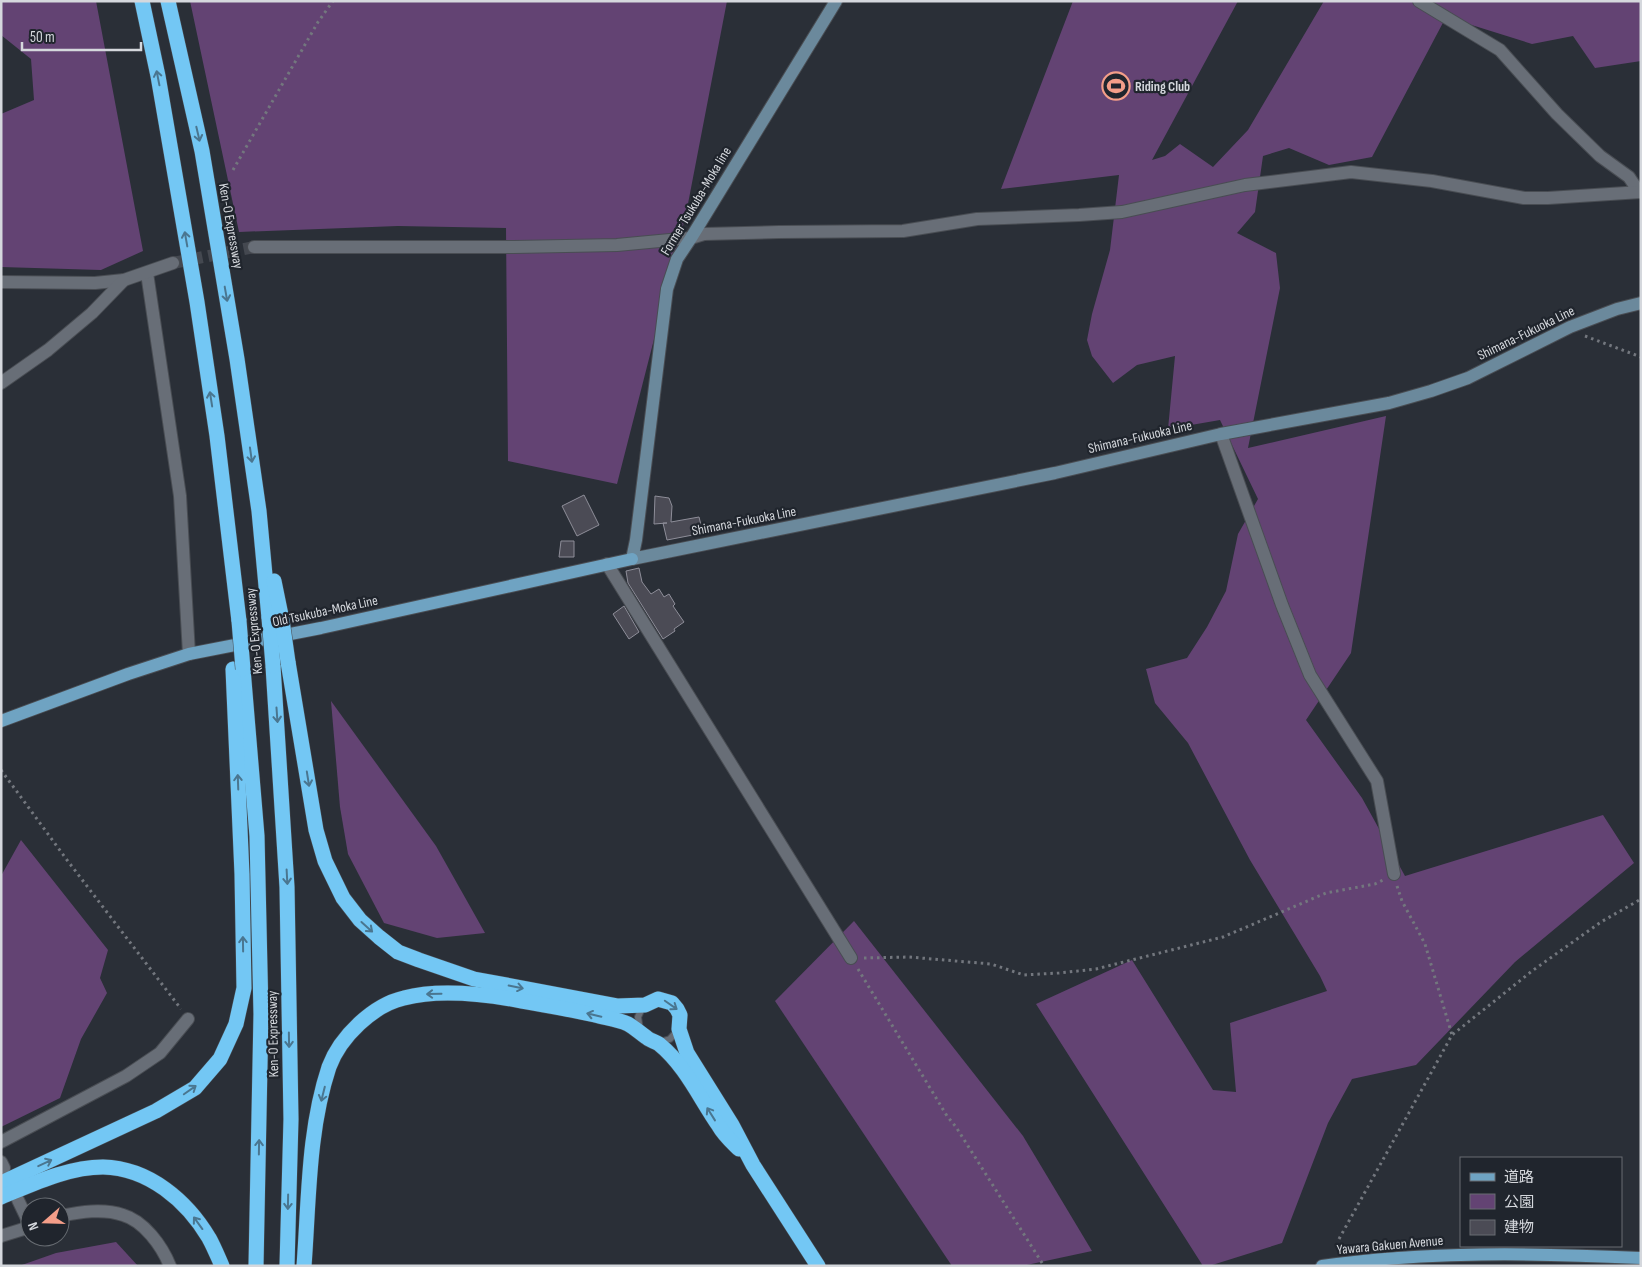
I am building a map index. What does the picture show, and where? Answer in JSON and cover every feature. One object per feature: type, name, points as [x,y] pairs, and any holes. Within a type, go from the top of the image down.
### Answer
[{"type":"highway","name":"Ken-O Expressway","points":[[142,1],[158,76],[217,436],[238,669],[257,836],[261,1014],[256,1266]]},
{"type":"highway","name":"Ken-O Expressway","points":[[168,1],[202,151],[237,359],[276,619],[273,666],[287,897],[291,1119],[287,1266]]},
{"type":"highway","points":[[276,619],[288,662],[316,830],[325,861],[339,890],[360,920],[379,938],[398,952],[474,978],[618,1006],[645,1005],[658,999],[672,1003],[680,1015],[679,1029],[687,1053],[732,1125],[753,1165],[818,1266]]},
{"type":"highway","points":[[2,1171],[156,1111],[195,1088],[220,1059],[236,1024],[244,988],[238,669]]},
{"type":"highway","points":[[304,1266],[313,1146],[320,1103],[330,1066],[343,1041],[360,1022],[382,1008],[403,998],[428,994],[457,994],[512,999],[582,1012],[628,1024],[640,1031],[644,1036],[657,1042],[669,1053],[679,1065],[720,1128],[753,1165]]},
{"type":"highway","points":[[1,1197],[48,1179],[79,1170],[103,1167],[124,1170],[150,1179],[186,1206],[209,1238],[222,1266]]},
{"type":"main road","name":"Former Tsukuba-Moka line","points":[[632,559],[636,540],[667,289],[676,259],[691,238],[836,1]]},
{"type":"main road","name":"Shimana-Fukuoka Line","points":[[632,559],[1037,476],[1221,434],[1389,403],[1431,392],[1468,378],[1570,326],[1617,309],[1641,303]]},
{"type":"main road","name":"Old Tsukuba-Moka Line","points":[[1,721],[128,674],[189,654],[331,626],[632,559]]},
{"type":"main road","name":"Yawara Gakuen Avenue","points":[[1322,1266],[1436,1255],[1554,1254],[1641,1258]]},
{"type":"street","points":[[1419,1],[1500,50],[1557,114],[1600,156],[1629,177],[1640,192]]},
{"type":"street","points":[[254,247],[617,245],[691,238],[704,234],[903,231],[977,219],[1079,216],[1122,212],[1245,185],[1351,172],[1432,181],[1524,198],[1640,192]]},
{"type":"street","points":[[1,282],[95,283],[124,280],[172,263]]},
{"type":"street","points":[[147,273],[180,496],[189,654]]},
{"type":"street","points":[[1,383],[48,350],[84,319],[124,280]]},
{"type":"street","points":[[1221,434],[1282,605],[1310,675],[1377,781],[1394,874]]},
{"type":"street","points":[[607,564],[851,958]]},
{"type":"street","points":[[1,1142],[126,1076],[160,1052],[188,1019]]},
{"type":"street","points":[[18,1200],[20,1204]]},
{"type":"street","points":[[70,1215],[96,1211],[123,1215],[141,1225],[155,1239],[170,1266]]},
{"type":"street","points":[[1,1236],[20,1229]]},
{"type":"lane","points":[[640,1031],[638,1017],[645,1005]]},
{"type":"lane","points":[[657,1042],[670,1039],[679,1029]]},
{"type":"path","points":[[233,170],[318,22],[333,1]]},
{"type":"path","points":[[1570,326],[1584,336],[1641,357]]},
{"type":"path","points":[[1,770],[188,1019]]},
{"type":"path","points":[[851,958],[909,957],[990,964],[1024,975],[1096,969],[1223,937],[1326,893],[1375,884],[1394,874],[1402,901],[1426,944],[1452,1035]]},
{"type":"path","points":[[1339,1239],[1452,1035],[1532,971],[1601,922],[1641,899]]},
{"type":"path","points":[[851,958],[947,1116],[956,1127],[1044,1266]]},
{"type":"green space","points":[[1,1],[96,1],[143,251],[101,270],[1,267],[1,114],[34,100],[31,59],[1,35]]},
{"type":"green space","points":[[190,1],[727,1],[686,214],[617,484],[508,461],[506,228],[398,226],[239,232]]},
{"type":"green space","points":[[1073,1],[1238,1],[1152,160],[1165,156],[1180,144],[1213,167],[1248,130],[1324,1],[1641,1],[1641,61],[1595,68],[1573,36],[1532,44],[1446,17],[1372,157],[1329,165],[1289,148],[1263,156],[1255,212],[1237,233],[1276,253],[1280,288],[1248,448],[1386,416],[1351,653],[1306,720],[1362,798],[1405,876],[1603,815],[1634,863],[1515,962],[1416,1065],[1352,1079],[1328,1123],[1282,1243],[1209,1266],[1203,1266],[1036,1004],[1132,960],[1213,1090],[1236,1092],[1230,1023],[1327,991],[1320,976],[1250,860],[1188,743],[1155,703],[1146,669],[1187,658],[1207,627],[1226,591],[1238,534],[1258,499],[1220,420],[1168,429],[1175,356],[1137,365],[1113,383],[1092,356],[1087,340],[1092,314],[1110,250],[1119,175],[1001,189]]},
{"type":"green space","points":[[331,701],[436,846],[485,933],[437,938],[384,923],[348,854],[340,807]]},
{"type":"green space","points":[[21,840],[108,950],[100,978],[107,993],[81,1039],[60,1098],[1,1127],[1,876]]},
{"type":"green space","points":[[854,921],[1023,1136],[1092,1251],[1022,1266],[952,1266],[775,1001]]},
{"type":"green space","points":[[116,1242],[138,1266],[19,1266],[56,1253]]},
{"type":"building","points":[[584,495],[599,525],[577,536],[562,506]]},
{"type":"building","points":[[655,496],[669,498],[672,506],[671,522],[699,517],[703,533],[667,540],[663,523],[654,524]]},
{"type":"building","points":[[561,541],[574,541],[574,557],[559,557]]},
{"type":"building","points":[[639,568],[642,582],[651,594],[659,589],[664,597],[669,594],[675,604],[673,606],[684,622],[663,639],[628,583],[626,571]]},
{"type":"building","points":[[624,606],[639,632],[629,639],[613,614]]},
{"type":"tunnel","points":[[173,263],[254,247]]},
{"type":"place","name":"Riding Club","points":[[1116,86]]}]
